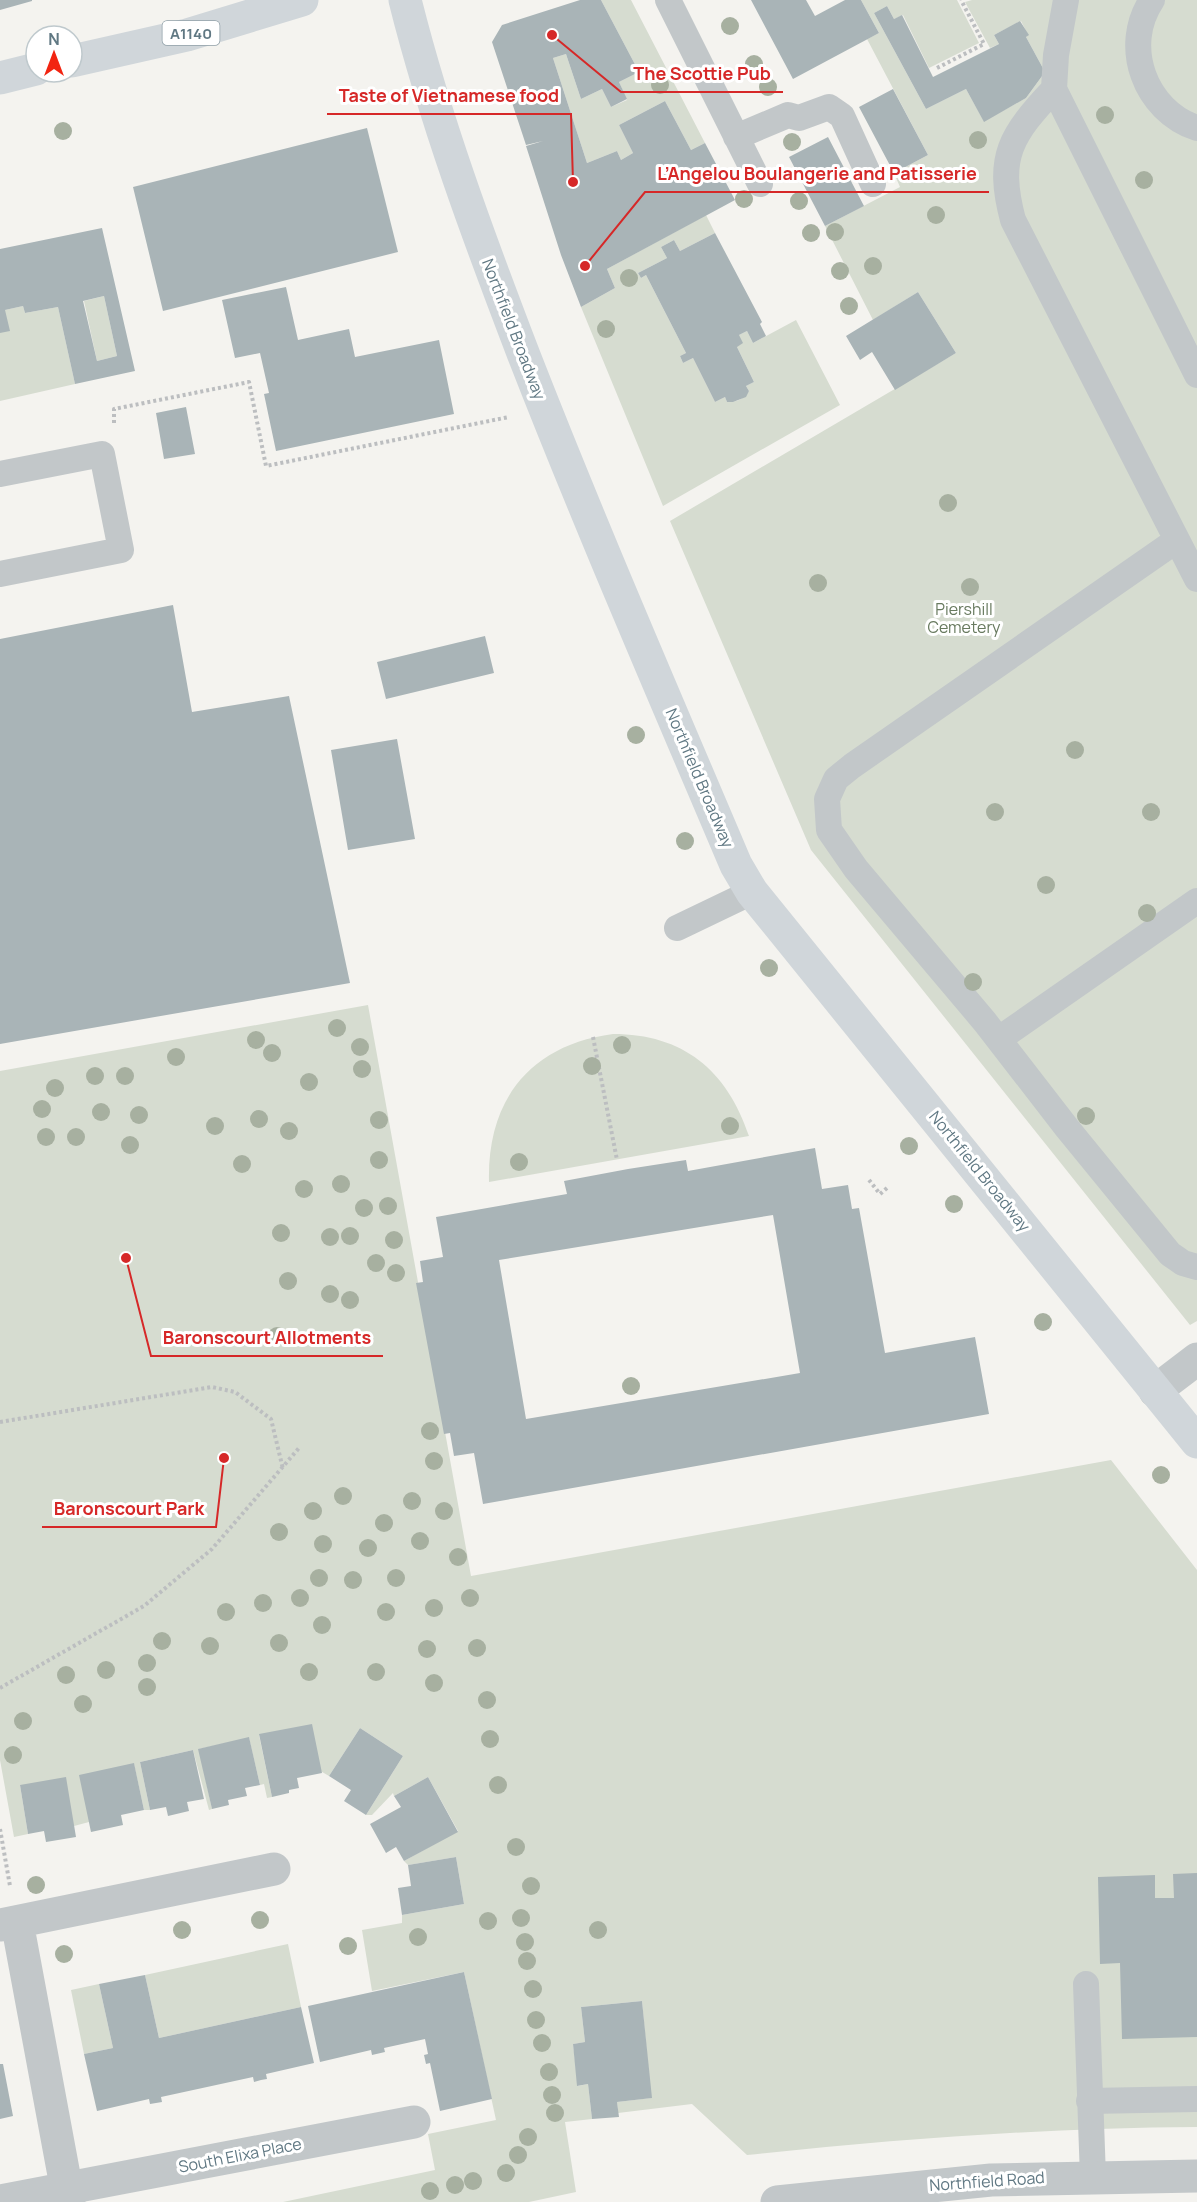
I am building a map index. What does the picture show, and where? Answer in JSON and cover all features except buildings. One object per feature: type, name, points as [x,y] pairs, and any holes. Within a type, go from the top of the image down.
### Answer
[{"type":"street","name":"A1140","points":[[84,58],[187,35],[302,0]]},
{"type":"street","name":"Northfield Broadway","points":[[405,0],[425,76],[489,264],[545,410],[732,855],[752,892],[1197,1442]]},
{"type":"street","points":[[0,78],[24,72]]},
{"type":"street","points":[[1155,1391],[1197,1359]]},
{"type":"street","points":[[68,2195],[8,1924],[274,1869]]},
{"type":"street","name":"South Elixa Place","points":[[0,2201],[68,2195],[414,2122]]},
{"type":"street","name":"Northfield Road","points":[[777,2202],[991,2180],[1197,2176]]},
{"type":"lane","points":[[668,0],[760,184]]},
{"type":"lane","points":[[1066,0],[1056,55],[1054,89],[1197,375]]},
{"type":"lane","points":[[1152,0],[1141,21],[1138,38],[1142,73],[1159,104],[1187,125],[1197,128]]},
{"type":"lane","points":[[1054,89],[1024,122],[1010,146],[1005,189],[1013,220],[1197,579]]},
{"type":"lane","points":[[736,137],[788,115],[799,118],[829,107],[835,109],[842,116],[873,184]]},
{"type":"lane","points":[[0,474],[102,454],[121,550],[0,574]]},
{"type":"lane","points":[[1177,540],[852,766],[836,779],[827,799],[829,830],[856,869],[999,1040],[1067,1128],[1170,1254],[1183,1263],[1197,1267]]},
{"type":"lane","points":[[677,928],[752,892]]},
{"type":"lane","points":[[999,1040],[1197,901]]},
{"type":"lane","points":[[1086,1984],[1092,2177]]},
{"type":"lane","points":[[1089,2101],[1197,2098]]},
{"type":"path","points":[[937,68],[984,44],[961,0]]},
{"type":"path","points":[[102,454],[116,419],[114,409],[249,382],[266,466],[545,410]]},
{"type":"path","points":[[593,1037],[617,1160]]},
{"type":"path","points":[[870,1180],[880,1194],[887,1188]]},
{"type":"path","points":[[0,1422],[212,1387],[235,1392],[271,1419],[282,1469]]},
{"type":"path","points":[[0,1688],[144,1606],[212,1549],[299,1448]]},
{"type":"path","points":[[0,1829],[8,1924]]},
{"type":"green space","points":[[601,0],[631,0],[705,143],[691,150],[665,101],[619,125],[633,153],[621,160],[617,151],[587,163],[553,58],[566,54],[581,99],[602,89],[611,107],[627,100],[619,82],[639,72]]},
{"type":"green space","name":"Piershill Cemetery","points":[[861,0],[957,0],[979,43],[929,68],[903,15],[894,19],[887,6],[874,13],[926,109],[966,89],[984,121],[1026,98],[1045,72],[1026,37],[1028,35],[1021,21],[994,35],[999,44],[990,48],[965,2],[972,0],[1197,0],[1197,1321],[1190,1325],[811,850],[670,521],[956,353],[918,292],[873,320],[825,226],[900,187],[894,173],[928,155],[867,39],[879,33]]},
{"type":"green space","points":[[706,215],[715,233],[680,251],[674,240],[661,247],[667,258],[638,273],[641,278],[646,275],[686,353],[680,356],[683,363],[693,358],[715,402],[725,397],[727,402],[737,401],[749,391],[746,386],[754,382],[737,347],[739,335],[747,331],[753,343],[796,320],[840,405],[663,506],[581,307],[615,288],[607,269]]},
{"type":"green space","points":[[104,296],[117,356],[97,361],[84,301]]},
{"type":"green space","points":[[23,306],[25,313],[58,307],[75,384],[0,401],[0,333],[5,310]]},
{"type":"green space","points":[[368,1005],[471,1576],[1111,1460],[1197,1570],[1197,2127],[972,2135],[747,2155],[692,2104],[618,2113],[617,2102],[651,2098],[642,2001],[581,2007],[585,2042],[573,2044],[578,2086],[588,2084],[592,2119],[565,2122],[576,2192],[529,2202],[283,2202],[435,2170],[428,2134],[496,2120],[464,1972],[372,1991],[362,1930],[402,1923],[402,1915],[464,1904],[456,1857],[408,1865],[404,1861],[458,1831],[428,1777],[394,1796],[393,1793],[372,1815],[366,1815],[403,1756],[360,1728],[329,1776],[259,1735],[272,1797],[267,1798],[264,1784],[260,1785],[249,1738],[199,1749],[212,1809],[209,1810],[193,1750],[140,1762],[150,1810],[144,1810],[134,1764],[89,1822],[74,1826],[20,1785],[28,1834],[14,1837],[0,1760],[0,1071]]},
{"type":"green space","points":[[613,1034],[661,1041],[699,1060],[728,1092],[749,1136],[489,1182],[490,1153],[496,1126],[505,1102],[519,1081],[537,1064],[558,1050],[584,1040]]},
{"type":"green space","points":[[288,1944],[301,2007],[159,2038],[145,1975]]},
{"type":"green space","points":[[99,1984],[113,2048],[84,2054],[71,1990]]},
{"type":"place","name":"The Scottie Pub","points":[[552,35]]},
{"type":"place","name":"Taste of Vietnamese food","points":[[573,182]]},
{"type":"place","name":"L’Angelou Boulangerie and Patisserie","points":[[585,266]]},
{"type":"place","name":"Baronscourt Allotments","points":[[126,1258]]},
{"type":"place","name":"Baronscourt Park","points":[[224,1458]]}]
